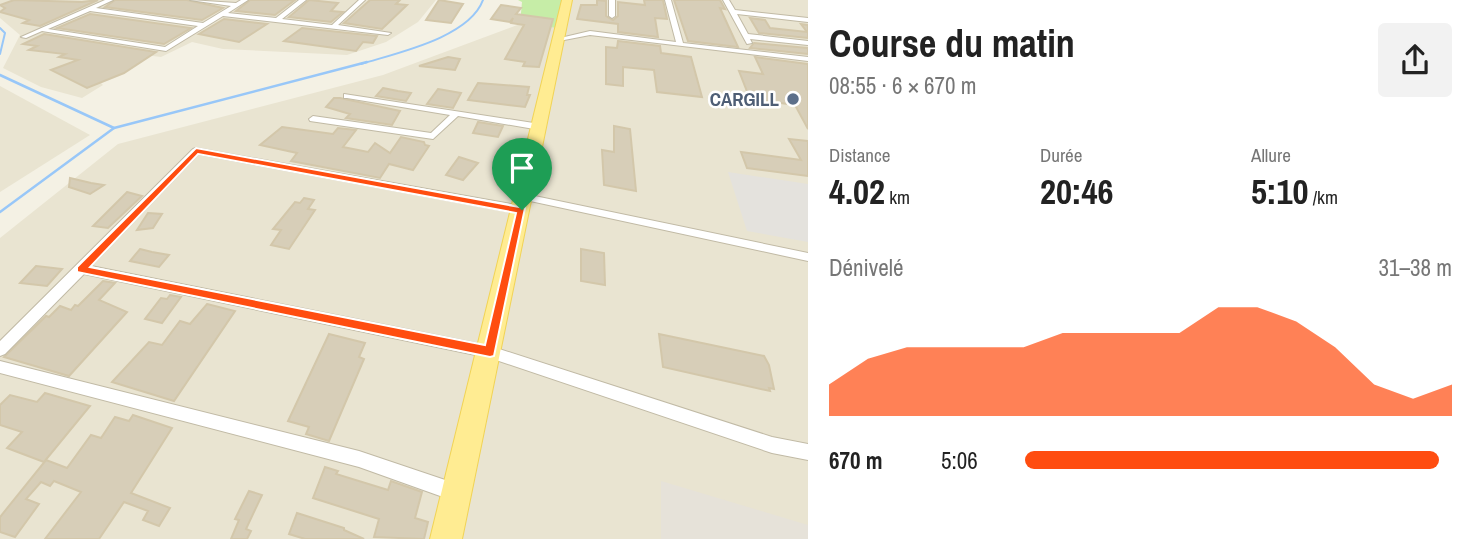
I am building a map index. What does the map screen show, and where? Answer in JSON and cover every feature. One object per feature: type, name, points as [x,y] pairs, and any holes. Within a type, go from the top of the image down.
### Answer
[{"type":"main road","points":[[446,539],[567,0]]},
{"type":"street","points":[[24,37],[110,0]]},
{"type":"street","points":[[193,0],[237,5]]},
{"type":"street","points":[[44,30],[166,48],[245,0]]},
{"type":"street","points":[[276,21],[303,0]]},
{"type":"street","points":[[333,27],[362,0]]},
{"type":"street","points":[[612,0],[612,16]]},
{"type":"street","points":[[668,0],[680,45]]},
{"type":"street","points":[[726,0],[754,52]]},
{"type":"street","points":[[90,9],[203,25]]},
{"type":"street","points":[[732,12],[808,20]]},
{"type":"street","points":[[222,14],[388,33]]},
{"type":"street","points":[[559,39],[590,33],[808,58]]},
{"type":"street","points":[[745,36],[808,43]]},
{"type":"street","points":[[347,96],[540,127]]},
{"type":"street","points":[[313,119],[433,136],[457,113]]},
{"type":"street","points":[[0,350],[196,151],[523,204],[808,257]]},
{"type":"street","points":[[81,270],[490,352],[772,445],[808,452]]},
{"type":"street","points":[[0,367],[359,459],[457,493]]},
{"type":"shaded area","points":[[0,0],[436,0],[418,22],[386,42],[347,55],[223,49],[192,42],[161,57],[129,53],[94,76],[103,85],[82,98],[41,87],[3,68],[20,35],[0,18]]},
{"type":"shaded area","points":[[566,0],[808,0],[808,539],[0,539],[0,238],[118,144],[383,75],[520,24]]},
{"type":"shaded area","points":[[0,86],[90,135],[0,192]]},
{"type":"shaded area","points":[[728,172],[808,184],[808,242],[747,231]]},
{"type":"shaded area","points":[[661,481],[808,525],[808,539],[661,539]]},
{"type":"green space","points":[[518,0],[566,0],[559,28],[520,24],[522,2]]},
{"type":"building","points":[[14,0],[98,0],[40,26],[23,23],[29,20],[0,12],[5,8],[0,5]]},
{"type":"building","points":[[115,0],[187,0],[223,8],[202,20],[105,7]]},
{"type":"building","points":[[250,0],[295,0],[275,15],[236,11]]},
{"type":"building","points":[[309,0],[338,3],[331,11],[343,12],[331,22],[289,17]]},
{"type":"building","points":[[370,0],[400,0],[396,4],[407,5],[382,29],[344,23]]},
{"type":"building","points":[[439,0],[463,4],[451,23],[426,20]]},
{"type":"building","points":[[597,0],[606,1],[606,16],[613,20],[618,16],[618,2],[645,5],[644,0],[663,0],[667,19],[655,18],[658,37],[618,32],[618,24],[577,19],[581,5],[597,5]]},
{"type":"building","points":[[674,0],[720,0],[725,9],[720,8],[738,47],[688,41]]},
{"type":"building","points":[[501,5],[521,8],[516,14],[553,19],[539,67],[523,66],[525,62],[505,59],[524,25],[511,23],[513,18],[510,22],[491,19]]},
{"type":"building","points":[[90,14],[191,28],[164,44],[57,28]]},
{"type":"building","points":[[750,18],[765,20],[770,28],[807,32],[801,24],[808,25],[808,38],[759,33]]},
{"type":"building","points":[[224,19],[267,24],[239,42],[199,34]]},
{"type":"building","points":[[302,28],[377,36],[373,43],[363,42],[356,51],[284,41]]},
{"type":"building","points":[[44,34],[156,52],[124,73],[87,88],[51,70],[78,60],[59,57],[65,54],[29,50],[37,46],[23,44]]},
{"type":"building","points":[[618,41],[660,46],[661,53],[691,57],[702,97],[657,92],[654,70],[623,67],[623,86],[606,84],[606,47],[617,48]]},
{"type":"building","points":[[754,43],[808,48],[808,54],[750,48]]},
{"type":"building","points":[[448,57],[460,59],[455,70],[419,66]]},
{"type":"building","points":[[755,57],[808,64],[808,129],[795,105],[750,99],[739,71],[763,74]]},
{"type":"building","points":[[478,83],[529,87],[527,95],[530,95],[525,107],[468,100]]},
{"type":"building","points":[[383,88],[411,93],[406,101],[376,96]]},
{"type":"building","points":[[438,89],[461,93],[453,108],[427,104]]},
{"type":"building","points":[[334,98],[400,111],[392,125],[346,118],[350,114],[326,107]]},
{"type":"building","points":[[478,122],[503,126],[498,137],[473,133]]},
{"type":"building","points":[[614,126],[630,129],[636,191],[604,185],[602,150],[614,152]]},
{"type":"building","points":[[282,127],[333,134],[338,128],[356,130],[343,147],[368,152],[375,143],[390,153],[401,137],[424,142],[429,146],[413,170],[389,164],[380,178],[291,161],[297,153],[260,145]]},
{"type":"building","points":[[789,139],[808,141],[808,176],[747,168],[741,152],[801,160]]},
{"type":"building","points":[[459,157],[478,163],[463,180],[446,175]]},
{"type":"building","points":[[70,178],[104,185],[90,194],[69,187]]},
{"type":"building","points":[[127,192],[142,196],[108,228],[93,226]]},
{"type":"building","points":[[304,198],[314,200],[308,209],[315,210],[289,249],[271,245],[281,230],[273,229],[295,202],[300,203]]},
{"type":"building","points":[[148,213],[162,214],[153,228],[137,230]]},
{"type":"building","points":[[140,249],[169,255],[159,267],[130,261]]},
{"type":"building","points":[[581,249],[604,253],[605,285],[581,281]]},
{"type":"building","points":[[36,266],[62,269],[47,286],[20,283]]},
{"type":"building","points":[[103,281],[115,283],[99,300],[127,312],[69,376],[4,357],[46,316],[49,317],[60,306],[71,310],[75,305],[78,306]]},
{"type":"building","points":[[170,295],[181,297],[162,323],[145,319],[161,298],[167,299]]},
{"type":"building","points":[[207,304],[235,311],[174,401],[112,382],[149,342],[162,345],[180,321],[190,324]]},
{"type":"building","points":[[329,334],[365,343],[359,357],[364,359],[329,441],[306,434],[309,427],[288,421]]},
{"type":"building","points":[[659,334],[764,356],[769,365],[774,389],[769,388],[770,391],[663,367]]},
{"type":"building","points":[[45,393],[90,406],[44,462],[7,448],[22,432],[0,425],[0,405],[10,395],[37,402]]},
{"type":"building","points":[[133,415],[172,428],[131,493],[170,508],[159,526],[143,520],[148,511],[124,502],[99,539],[45,539],[81,492],[54,481],[50,486],[41,482],[26,499],[39,504],[15,537],[0,532],[0,517],[46,460],[67,468],[91,435],[101,438],[115,417],[129,421]]},
{"type":"building","points":[[325,467],[338,471],[336,474],[388,490],[391,481],[422,492],[415,518],[428,522],[424,539],[374,537],[379,519],[313,498]]},
{"type":"building","points":[[249,491],[262,495],[246,529],[251,531],[247,539],[231,539],[239,520],[235,519]]},
{"type":"building","points":[[297,513],[344,528],[364,539],[305,539],[289,534]]},
{"type":"waterway","points":[[361,64],[411,49],[447,34],[475,13],[483,0]]},
{"type":"waterway","points":[[0,28],[5,33],[0,54]]},
{"type":"waterway","points":[[114,128],[367,62]]},
{"type":"waterway","points":[[0,75],[114,128]]},
{"type":"waterway","points":[[0,212],[114,128]]},
{"type":"place","name":"CARGILL","points":[[793,99]]},
{"type":"route","points":[[196,151],[522,210],[490,352],[81,270],[196,151]]}]
